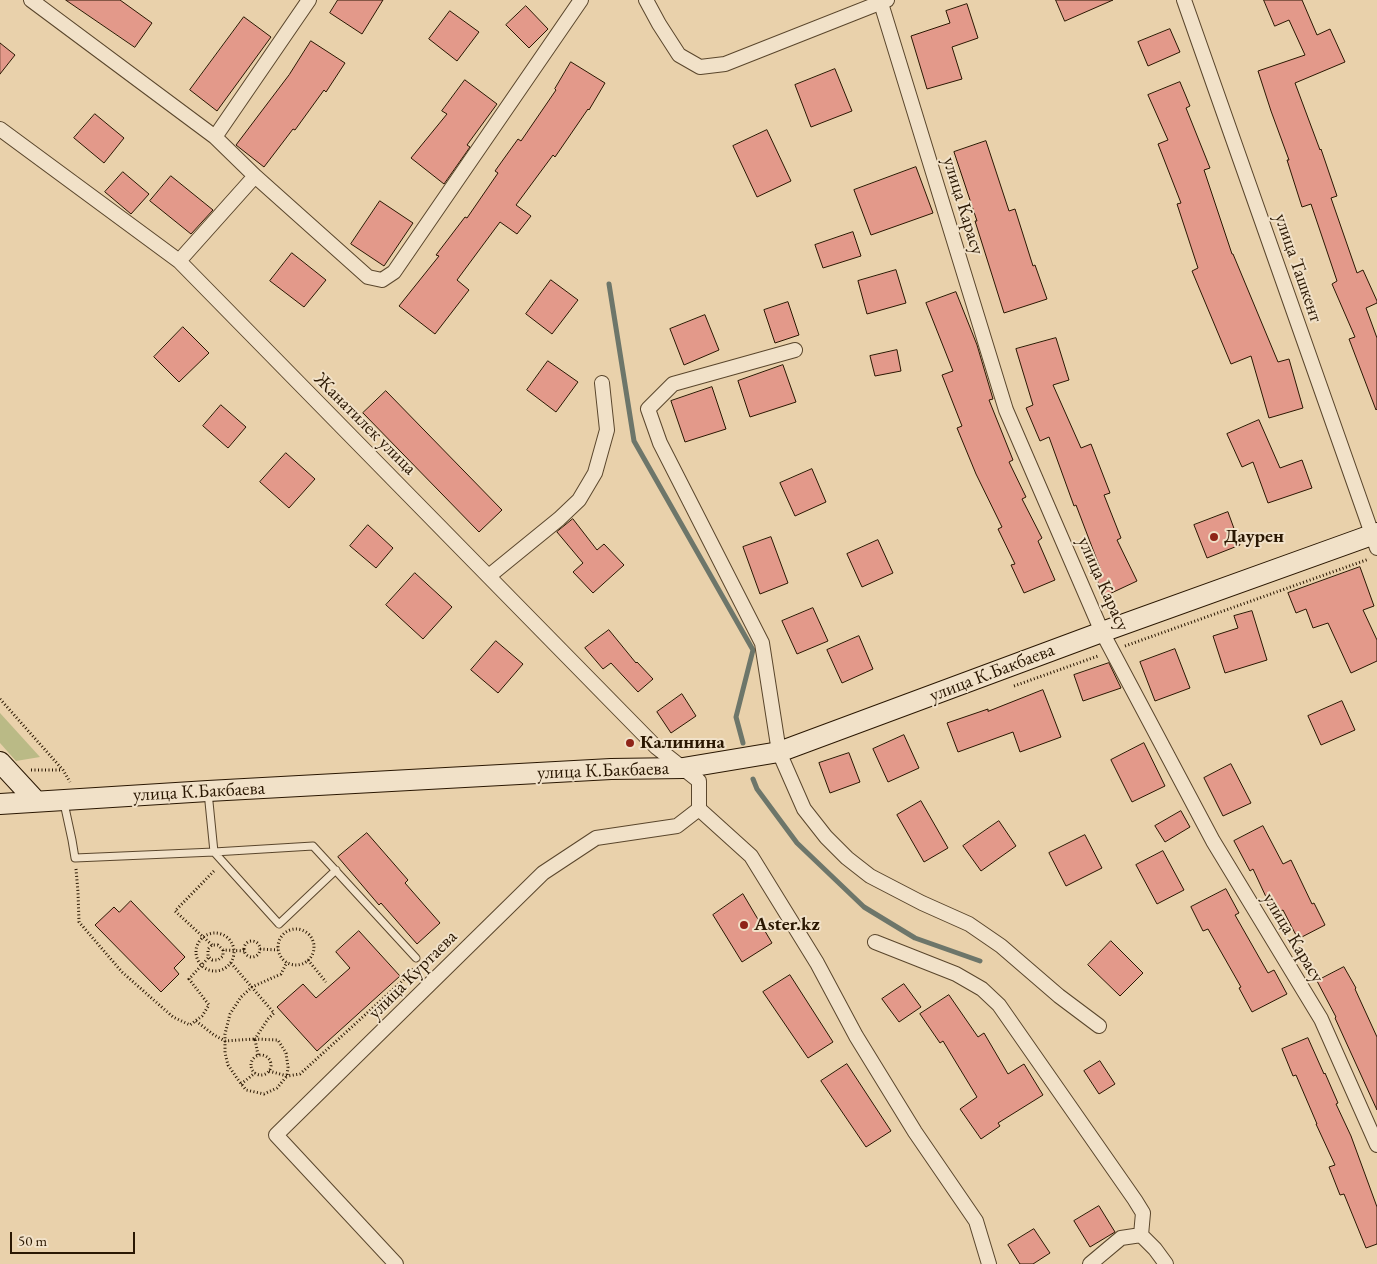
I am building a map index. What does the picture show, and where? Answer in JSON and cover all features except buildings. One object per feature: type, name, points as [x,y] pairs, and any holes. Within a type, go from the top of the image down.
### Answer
[{"type":"street","points":[[31,0],[214,138],[368,277],[382,280],[394,272],[581,0]]},
{"type":"street","points":[[214,138],[309,0]]},
{"type":"street","points":[[646,0],[679,55],[700,67],[725,64],[883,1]]},
{"type":"street","name":"улица Ташкент","points":[[1184,0],[1375,539]]},
{"type":"street","name":"улица Карасу","points":[[883,1],[1006,410],[1102,632],[1213,841],[1321,1019],[1374,1131],[1377,1145]]},
{"type":"street","name":"Жанатилек улица","points":[[0,129],[179,261],[656,747],[683,768]]},
{"type":"street","points":[[179,261],[255,176]]},
{"type":"street","points":[[795,350],[673,384],[648,409],[660,443],[762,643],[779,752],[804,809],[826,837],[847,858],[870,876],[968,924],[1001,946],[1059,996],[1100,1026]]},
{"type":"street","points":[[489,576],[559,519],[579,500],[595,472],[607,430],[602,383]]},
{"type":"street","name":"улица К.Бакбаева","points":[[0,804],[611,769],[683,768],[779,752],[1102,632],[1375,539]]},
{"type":"street","points":[[0,762],[36,801]]},
{"type":"street","points":[[683,768],[699,781],[699,809],[751,856],[817,963],[856,1036],[915,1132],[976,1221],[989,1264]]},
{"type":"street","name":"улица Куртаева","points":[[396,1264],[276,1135],[543,873],[596,838],[677,826],[699,809]]},
{"type":"street","points":[[875,942],[956,974],[982,989],[999,1005],[1135,1200],[1143,1213],[1141,1235]]},
{"type":"street","points":[[1090,1264],[1121,1238],[1141,1235]]},
{"type":"street","points":[[1141,1235],[1166,1264]]},
{"type":"lane","points":[[208,791],[214,852],[279,924],[336,870]]},
{"type":"lane","points":[[63,800],[75,858],[313,846],[416,958]]},
{"type":"path","points":[[1010,688],[1377,556]]},
{"type":"path","points":[[0,698],[63,770]]},
{"type":"path","points":[[75,858],[79,922],[122,972],[173,1017],[190,1025],[202,1016],[209,1005],[189,979],[210,957]]},
{"type":"path","points":[[222,862],[175,911],[212,945],[218,945],[223,950],[245,951],[246,954],[253,957],[259,953],[260,946],[255,941],[248,942],[244,948],[245,951]]},
{"type":"path","points":[[299,929],[309,934],[314,944],[313,955],[308,960],[305,964],[294,965],[284,960],[278,950],[280,939],[288,931],[299,929]]},
{"type":"path","points":[[210,933],[219,933],[227,938],[233,945],[233,950],[234,954],[231,963],[224,969],[215,971],[202,966],[195,954],[196,945],[203,937],[210,933]]},
{"type":"path","points":[[212,945],[208,949],[208,956],[212,960],[218,960],[222,956],[223,950]]},
{"type":"path","points":[[260,949],[278,950]]},
{"type":"path","points":[[269,1071],[287,1076],[300,1074],[409,975],[417,965],[416,958]]},
{"type":"path","points":[[308,960],[326,982]]},
{"type":"path","points":[[196,1021],[225,1041],[278,1040],[286,1053],[288,1067],[287,1076],[277,1088],[264,1094],[246,1090],[228,1065],[225,1053],[225,1041],[225,1034],[230,1014],[241,997],[252,987],[280,974],[286,962]]},
{"type":"path","points":[[231,963],[274,1013],[255,1039],[258,1055]]},
{"type":"path","points":[[259,1054],[268,1056],[272,1065],[269,1071],[268,1074],[258,1076],[251,1070],[251,1060],[259,1054]]},
{"type":"path","points":[[241,1084],[255,1073]]},
{"type":"green space","points":[[0,713],[40,757],[16,761],[0,743]]},
{"type":"waterway","points":[[609,284],[634,441],[753,650],[736,717],[743,743]]},
{"type":"waterway","points":[[753,779],[757,789],[797,843],[864,907],[915,938],[980,961]]},
{"type":"place","name":"Даурен","points":[[1214,537]]},
{"type":"place","name":"Калинина","points":[[630,743]]},
{"type":"place","name":"Aster.kz","points":[[744,925]]}]
